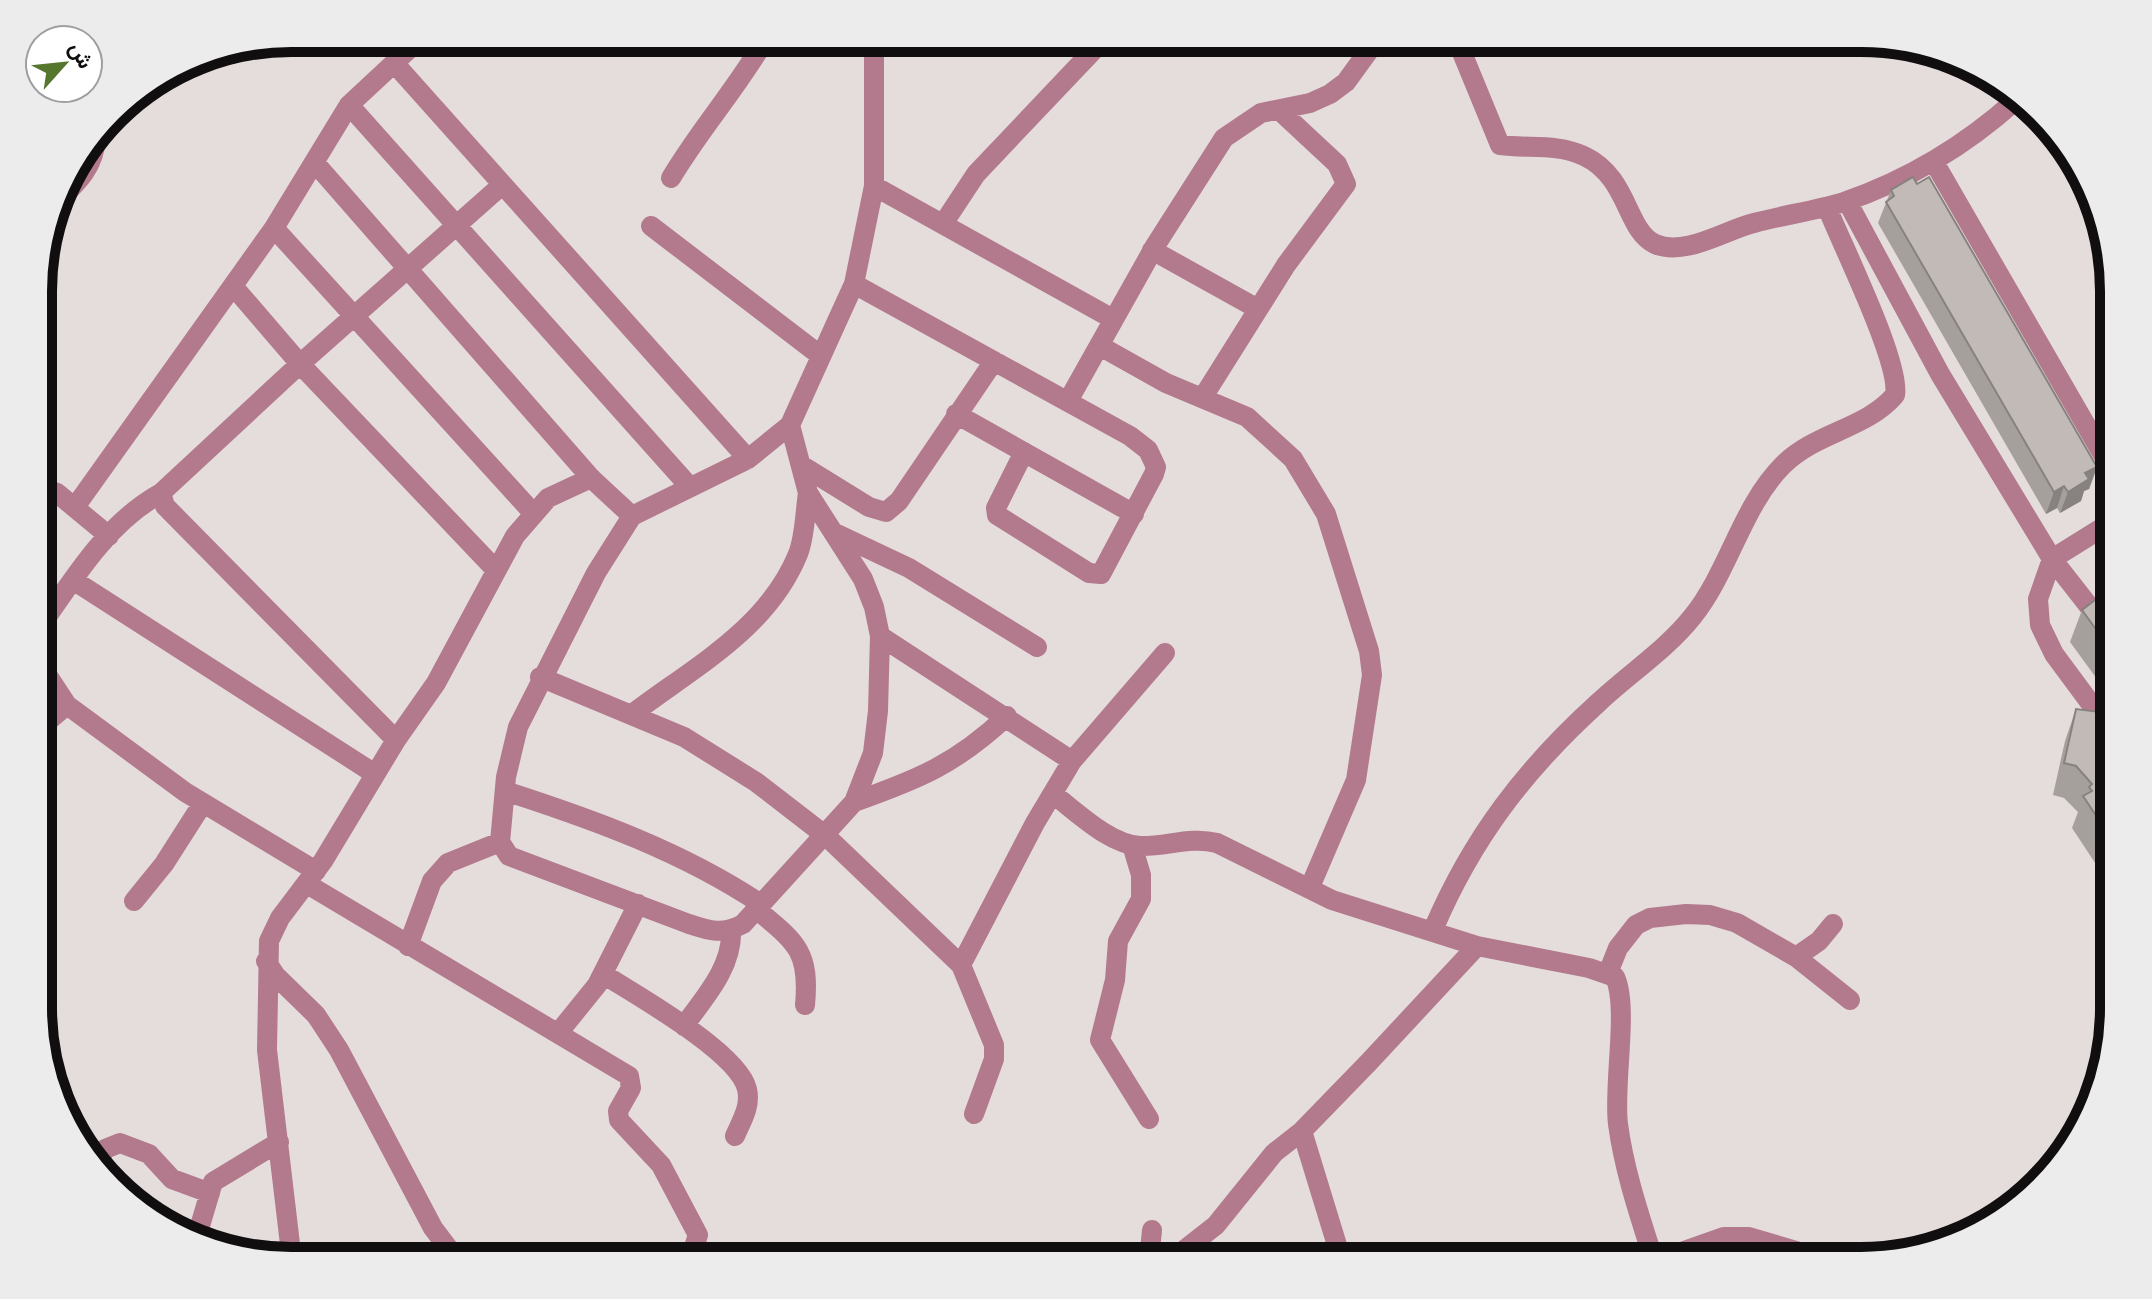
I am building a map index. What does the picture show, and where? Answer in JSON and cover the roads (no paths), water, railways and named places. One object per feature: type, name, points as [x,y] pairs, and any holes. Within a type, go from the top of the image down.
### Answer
[{"type":"street","points":[[75,507],[127,429],[274,228],[349,105],[407,52]]},
{"type":"street","points":[[671,178],[717,106],[746,74],[758,52]]},
{"type":"street","points":[[790,425],[808,493],[863,579],[880,636],[873,753],[854,802],[759,907],[731,930],[716,933],[509,856],[500,842],[505,791],[518,727],[540,677],[596,573],[632,516],[748,459],[790,425],[854,284],[874,186],[874,52]]},
{"type":"street","points":[[943,224],[976,174],[1092,52]]},
{"type":"street","points":[[1068,401],[1152,250],[1224,138],[1243,121],[1261,113],[1330,94],[1346,82],[1368,52]]},
{"type":"street","points":[[1462,52],[1500,145],[1560,148],[1599,165],[1622,190],[1635,221],[1651,242],[1675,247],[1754,223],[1837,204],[1934,162],[1987,126],[2010,105]]},
{"type":"street","points":[[395,64],[748,459]]},
{"type":"street","points":[[349,105],[689,486]]},
{"type":"street","points":[[1203,397],[1313,225],[1346,184],[1337,164],[1279,110]]},
{"type":"street","points":[[1934,162],[2099,448]]},
{"type":"street","points":[[315,163],[591,478],[632,516]]},
{"type":"street","points":[[52,610],[109,536],[144,502],[161,493],[407,267],[502,185]]},
{"type":"street","points":[[874,186],[1113,319]]},
{"type":"street","points":[[1837,204],[2052,559],[2099,619]]},
{"type":"street","points":[[1433,930],[1462,870],[1502,804],[1567,731],[1669,643],[1695,614],[1781,467],[1822,436],[1860,422],[1895,395],[1893,375],[1837,204]]},
{"type":"street","points":[[651,226],[821,356]]},
{"type":"street","points":[[274,228],[534,514]]},
{"type":"street","points":[[1152,250],[1258,309]]},
{"type":"street","points":[[854,284],[1130,436],[1152,458],[1154,474],[1104,570],[1098,574],[1089,573],[997,515],[996,508],[1024,452]]},
{"type":"street","points":[[233,286],[300,364],[495,569]]},
{"type":"street","points":[[1100,346],[1166,383],[1247,417],[1272,437],[1310,484],[1342,557],[1369,651],[1372,675],[1356,780],[1310,887]]},
{"type":"street","points":[[801,465],[869,507],[886,512],[899,501],[994,361]]},
{"type":"street","points":[[956,414],[1134,514]]},
{"type":"street","points":[[290,1247],[267,1050],[266,961],[269,941],[280,918],[311,878],[396,740],[436,683],[515,536],[548,498],[591,478]]},
{"type":"street","points":[[52,491],[109,536]]},
{"type":"street","points":[[161,493],[165,506],[396,740]]},
{"type":"street","points":[[631,715],[719,652],[764,610],[799,552],[808,493]]},
{"type":"street","points":[[2099,530],[2052,559],[2038,599],[2040,625],[2054,654],[2099,715]]},
{"type":"street","points":[[837,534],[909,568],[1037,647]]},
{"type":"street","points":[[73,580],[375,774]]},
{"type":"street","points":[[880,636],[1072,761]]},
{"type":"street","points":[[961,965],[1072,761],[1165,653]]},
{"type":"street","points":[[540,677],[684,737],[756,782],[826,836],[961,965],[994,1045],[994,1059],[974,1114]]},
{"type":"street","points":[[52,682],[67,705],[408,946],[559,1032],[629,1076],[631,1088],[618,1111],[619,1120],[661,1165],[698,1235],[694,1247]]},
{"type":"street","points":[[52,718],[67,705]]},
{"type":"street","points":[[854,802],[920,779],[957,759],[1007,716]]},
{"type":"street","points":[[505,791],[585,817],[716,874],[759,907],[797,948],[808,973],[805,1005]]},
{"type":"street","points":[[1053,794],[1108,833],[1132,845],[1199,840],[1217,843],[1332,900],[1477,946],[1615,977],[1620,998],[1616,1075],[1618,1125],[1651,1246]]},
{"type":"street","points":[[134,901],[164,864],[203,803]]},
{"type":"street","points":[[408,946],[432,881],[448,863],[500,842]]},
{"type":"street","points":[[1132,845],[1141,875],[1141,899],[1118,941],[1115,980],[1100,1040],[1149,1119]]},
{"type":"street","points":[[559,1032],[603,974],[638,904]]},
{"type":"street","points":[[1608,973],[1618,948],[1636,925],[1650,918],[1710,915],[1737,923],[1796,957],[1850,1000]]},
{"type":"street","points":[[1796,957],[1819,941],[1833,924]]},
{"type":"street","points":[[684,1026],[720,974],[732,947],[731,930]]},
{"type":"street","points":[[1189,1246],[1216,1225],[1274,1153],[1302,1131],[1477,946]]},
{"type":"street","points":[[266,961],[276,976],[316,1015],[339,1050],[433,1228],[447,1247]]},
{"type":"street","points":[[603,974],[708,1044],[746,1085],[748,1107],[735,1136]]},
{"type":"street","points":[[1302,1131],[1337,1246]]},
{"type":"street","points":[[199,1229],[210,1193],[220,1176],[279,1142]]},
{"type":"street","points":[[102,1154],[105,1149],[120,1143],[149,1154],[172,1179],[210,1193]]},
{"type":"street","points":[[1150,1246],[1152,1230]]},
{"type":"street","points":[[1698,1246],[1724,1237],[1749,1237],[1780,1246]]}]
